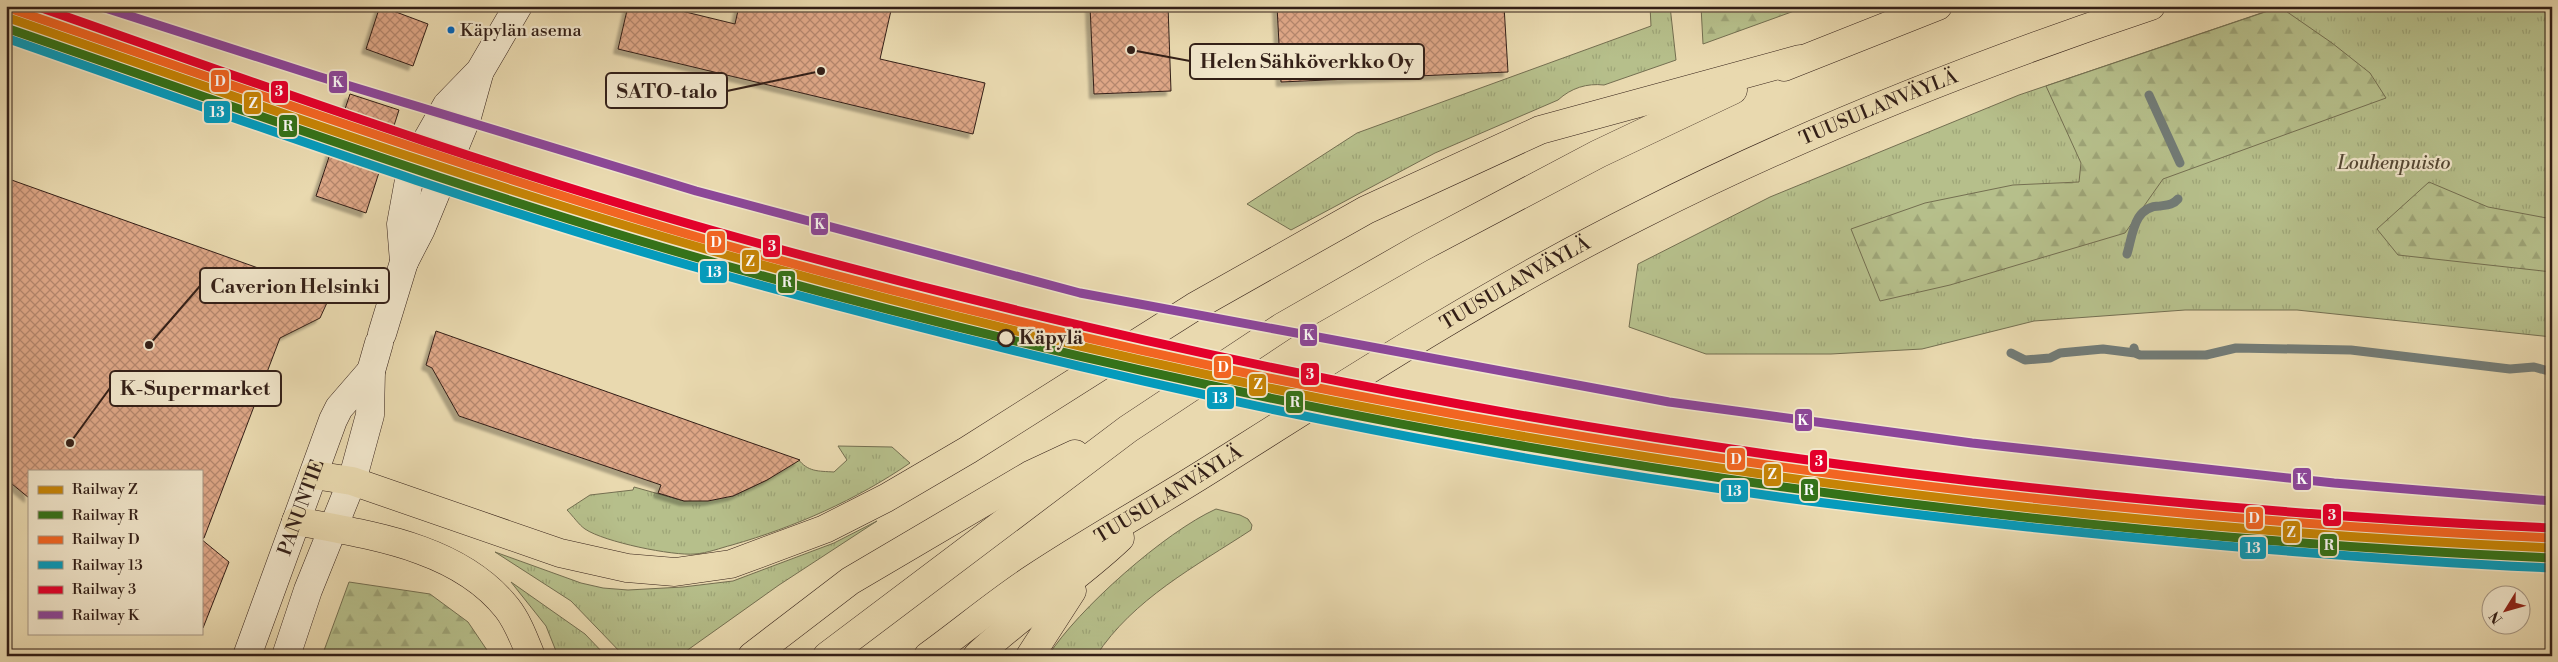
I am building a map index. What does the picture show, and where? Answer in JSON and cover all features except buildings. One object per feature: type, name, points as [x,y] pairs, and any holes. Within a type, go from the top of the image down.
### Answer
[{"type":"highway","points":[[827,656],[1128,429],[1282,327],[1420,248],[1598,154],[1800,59],[1938,6]]},
{"type":"highway","name":"TUUSULANVÄYLÄ","points":[[928,656],[1034,577],[1158,503],[1328,394],[1531,273],[1640,215],[1804,138],[2036,44],[2151,6]]},
{"type":"highway","points":[[314,475],[352,481],[560,553],[627,568],[676,572],[731,564],[778,548],[825,528],[886,498],[968,450],[1194,307],[1366,210],[1540,130],[1800,59]]},
{"type":"highway","points":[[752,656],[850,581],[1030,475],[1128,429]]},
{"type":"highway","points":[[977,656],[997,637],[1089,568],[1158,503]]},
{"type":"highway","points":[[296,521],[381,538],[407,546],[450,564],[480,582],[507,608],[522,634],[531,656]]},
{"type":"highway","points":[[1030,656],[1051,621],[1089,568]]},
{"type":"main road","name":"PANUNTIE","points":[[286,656],[308,590],[352,481],[370,415],[371,371],[404,262],[402,224],[410,180],[422,147],[447,106],[480,71],[518,6]]},
{"type":"main road","name":"PANUNTIE","points":[[247,656],[339,408],[371,371]]},
{"type":"green space","points":[[1650,6],[1670,6],[1676,60],[1604,85],[1591,85],[1574,89],[1558,100],[1435,153],[1291,230],[1247,204],[1357,133],[1651,26]]},
{"type":"green space","points":[[1701,6],[1808,6],[1703,44]]},
{"type":"green space","name":"Louhenpuisto","points":[[2282,6],[2552,6],[2552,337],[2297,310],[2185,310],[2034,321],[1922,349],[1831,354],[1706,354],[1629,327],[1638,264],[1770,197],[2019,95]]},
{"type":"green space","points":[[2280,7],[2332,43],[2370,73],[2386,98],[2163,179],[2125,233],[1950,285],[1880,301],[1851,229],[1925,203],[2013,185],[2079,182],[2081,163],[2046,86]]},
{"type":"green space","points":[[2429,182],[2488,207],[2552,219],[2552,272],[2398,255],[2377,229]]},
{"type":"green space","points":[[838,446],[892,447],[910,463],[868,489],[802,521],[756,538],[700,553],[671,553],[607,539],[585,529],[567,510],[590,495],[633,490],[634,487],[684,501],[733,496],[767,480],[798,459],[810,469],[834,472],[847,460]]},
{"type":"green space","points":[[1216,509],[1248,519],[1252,525],[1251,530],[1167,585],[1147,601],[1128,617],[1096,656],[1048,656],[1080,616],[1148,553],[1195,520]]},
{"type":"green space","points":[[877,521],[779,585],[682,654],[676,656],[624,656],[571,601],[495,552],[581,583],[603,588],[628,590],[683,587],[733,581],[834,543]]},
{"type":"green space","points":[[349,582],[430,594],[468,622],[491,656],[322,656]]},
{"type":"green space","points":[[511,582],[585,634],[606,656],[558,656],[546,626]]},
{"type":"waterway","points":[[2149,95],[2180,163]]},
{"type":"waterway","points":[[2127,254],[2133,230],[2140,216],[2151,207],[2170,204],[2178,199]]},
{"type":"waterway","points":[[2134,348],[2135,353],[2140,355],[2206,355],[2236,348],[2351,350],[2510,369],[2534,367],[2552,372]]},
{"type":"waterway","points":[[2011,353],[2025,360],[2050,358],[2060,353],[2103,349],[2135,353]]},
{"type":"rail line","name":"3","points":[[36,6],[379,126],[638,209],[950,294],[1176,347],[1402,393],[1630,434],[1859,467],[2089,494],[2320,514],[2552,528]]},
{"type":"rail line","name":"K","points":[[99,6],[317,76],[696,191],[1080,293],[1669,402],[1972,443],[2334,483],[2552,501]]},
{"type":"rail line","name":"D","points":[[9,8],[451,160],[539,189],[718,243],[943,303],[1169,356],[1397,403],[1626,443],[1857,477],[2088,504],[2320,524],[2552,538]]},
{"type":"rail line","name":"Z","points":[[6,17],[360,140],[626,226],[941,312],[1168,366],[1396,413],[1625,453],[1856,487],[2087,514],[2319,534],[2552,548]]},
{"type":"rail line","name":"R","points":[[6,28],[448,180],[626,237],[941,323],[1168,376],[1396,423],[1625,463],[1855,497],[2087,524],[2319,544],[2552,558]]},
{"type":"rail line","name":"13","points":[[6,38],[359,161],[537,220],[626,247],[716,273],[997,347],[1280,411],[1470,448],[1609,472],[1748,493],[1888,511],[2224,546],[2420,561],[2551,568]]},
{"type":"place","name":"Käpylän asema","points":[[451,30]]},
{"type":"place","name":"Helen Sähköverkko Oy","points":[[1131,50]]},
{"type":"place","name":"SATO-talo","points":[[821,71]]},
{"type":"place","name":"Käpylä","points":[[1006,338]]},
{"type":"place","name":"Caverion Helsinki","points":[[149,345]]},
{"type":"place","name":"K-Supermarket","points":[[70,443]]}]
